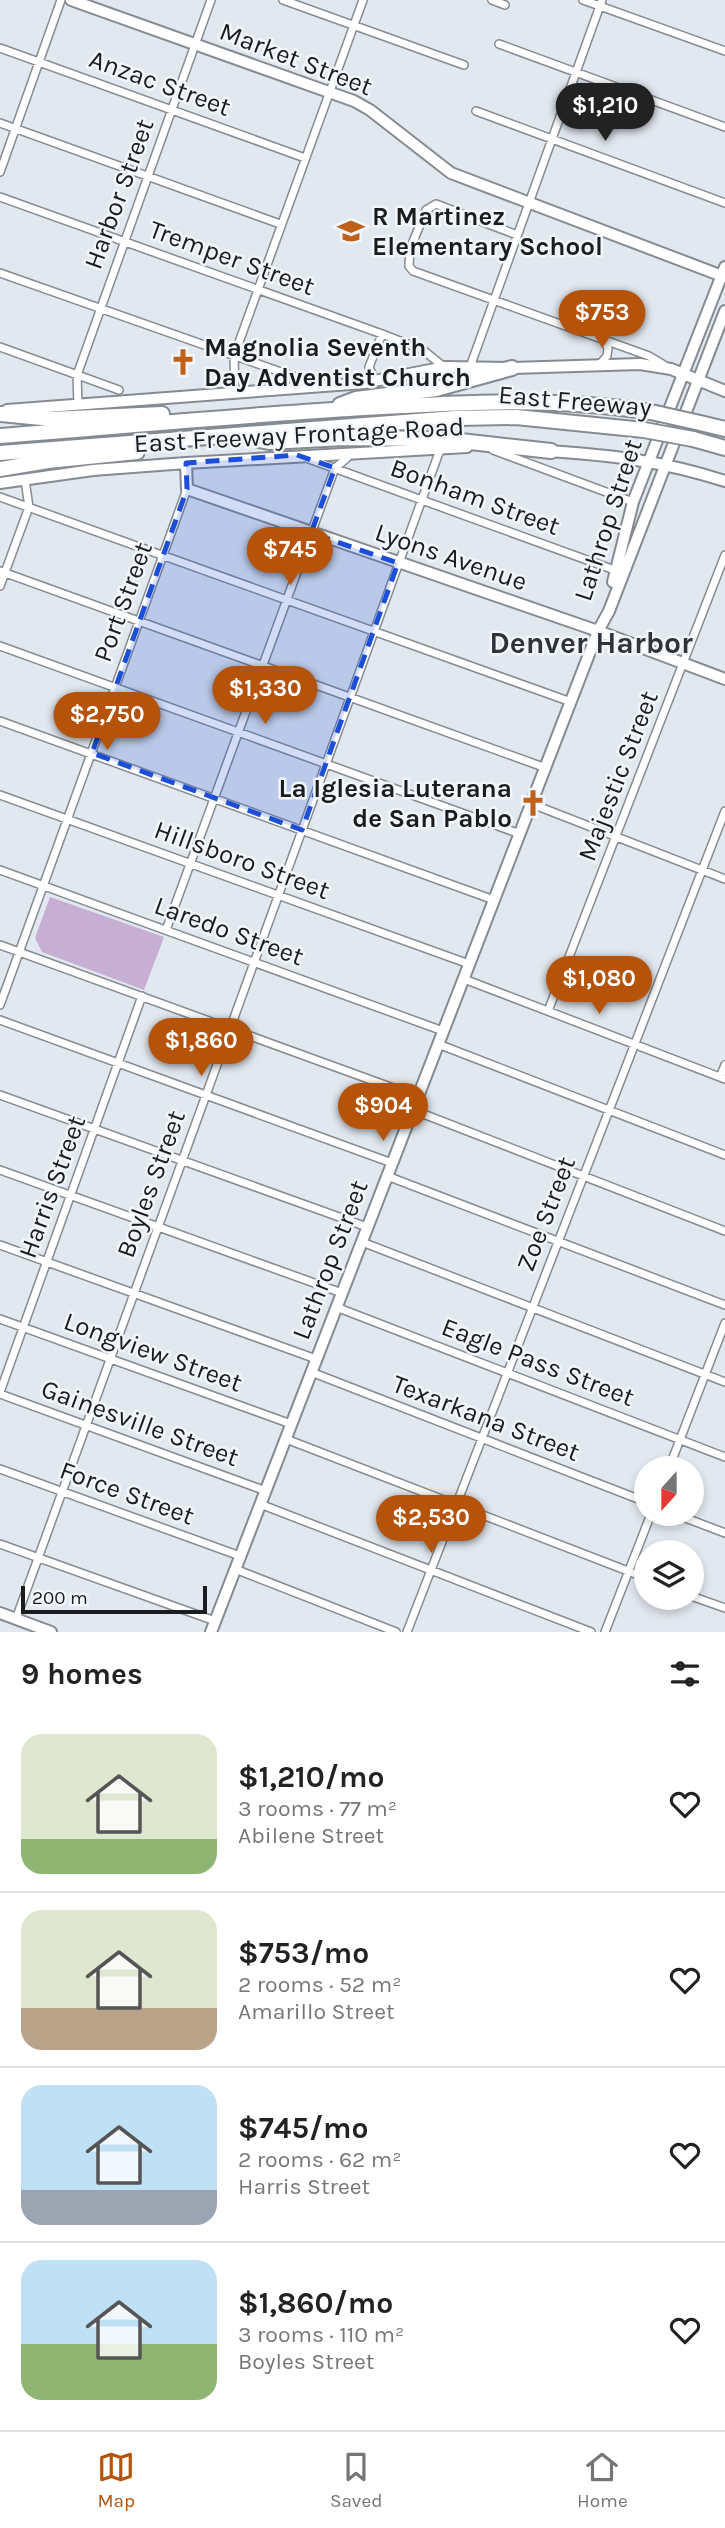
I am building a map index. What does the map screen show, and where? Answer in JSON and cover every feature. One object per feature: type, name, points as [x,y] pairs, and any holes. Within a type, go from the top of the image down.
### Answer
[{"type":"highway","points":[[326,410],[356,399],[436,389],[512,368]]},
{"type":"highway","name":"East Freeway","points":[[0,436],[326,410],[495,400],[579,404],[651,412],[725,429]]},
{"type":"highway","points":[[0,412],[52,418],[174,413],[205,419]]},
{"type":"highway","name":"East Freeway","points":[[0,453],[456,418],[516,417],[644,430],[725,448]]},
{"type":"highway","points":[[237,435],[269,442],[343,438],[443,439],[551,451]]},
{"type":"highway","points":[[0,469],[48,461],[136,453],[161,441]]},
{"type":"street","points":[[0,172],[61,0]]},
{"type":"street","name":"Market Street","points":[[71,0],[330,91],[369,110],[451,173],[724,273]]},
{"type":"street","name":"Harbor Street","points":[[78,405],[77,375],[99,308],[211,0]]},
{"type":"street","points":[[283,0],[464,65]]},
{"type":"street","points":[[235,393],[234,356],[363,0]]},
{"type":"street","points":[[492,0],[505,5]]},
{"type":"street","points":[[583,0],[601,3],[725,51]]},
{"type":"street","points":[[470,367],[601,3]]},
{"type":"street","points":[[499,44],[725,127]]},
{"type":"street","name":"Anzac Street","points":[[0,48],[305,158]]},
{"type":"street","points":[[476,111],[725,203]]},
{"type":"street","points":[[0,123],[280,224]]},
{"type":"street","name":"Tremper Street","points":[[0,197],[382,334],[423,350],[444,368]]},
{"type":"street","points":[[516,235],[436,204],[429,206],[410,249],[409,266],[413,271],[649,356],[671,369]]},
{"type":"street","points":[[0,273],[298,377]]},
{"type":"street","name":"Lathrop Street","points":[[620,572],[633,502],[724,273]]},
{"type":"street","name":"Lathrop Street","points":[[213,1627],[620,572],[725,311]]},
{"type":"street","points":[[375,381],[369,367],[382,334]]},
{"type":"street","points":[[597,366],[603,363],[608,348],[603,338]]},
{"type":"street","points":[[0,347],[119,390]]},
{"type":"street","name":"East Freeway Frontage Road","points":[[0,412],[375,381],[444,368],[470,367],[640,364],[671,369],[725,391]]},
{"type":"street","name":"East Freeway Frontage Road","points":[[0,483],[93,470],[297,455],[347,456],[441,447],[605,454],[664,464],[725,481]]},
{"type":"street","name":"Boyles Street","points":[[16,1619],[441,447]]},
{"type":"street","points":[[486,447],[633,502]]},
{"type":"street","name":"Bonham Street","points":[[297,455],[620,572]]},
{"type":"street","points":[[166,930],[335,468],[347,456]]},
{"type":"street","name":"Bonham Street","points":[[347,456],[352,474]]},
{"type":"street","points":[[187,463],[187,489]]},
{"type":"street","points":[[0,586],[2,571],[29,507],[25,480]]},
{"type":"street","name":"Lyons Avenue","points":[[187,489],[598,631],[725,679]]},
{"type":"street","name":"Port Street","points":[[0,1005],[187,489]]},
{"type":"street","points":[[0,497],[570,702]]},
{"type":"street","name":"Majestic Street","points":[[548,1011],[725,555]]},
{"type":"street","points":[[2,571],[546,768]]},
{"type":"street","points":[[0,646],[520,834]]},
{"type":"street","points":[[0,721],[494,900]]},
{"type":"street","name":"Hillsboro Street","points":[[0,795],[469,964]]},
{"type":"street","points":[[532,804],[725,879]]},
{"type":"street","name":"Zoe Street","points":[[407,1632],[725,811]]},
{"type":"street","name":"Laredo Street","points":[[0,870],[443,1031]]},
{"type":"street","points":[[0,945],[418,1097]]},
{"type":"street","points":[[464,979],[723,1078],[725,1065]]},
{"type":"street","name":"Harris Street","points":[[0,1393],[142,996]]},
{"type":"street","points":[[0,1020],[392,1163]]},
{"type":"street","points":[[438,1044],[725,1155]]},
{"type":"street","points":[[0,1095],[367,1227]]},
{"type":"street","points":[[413,1110],[725,1231]]},
{"type":"street","points":[[0,1170],[342,1293]]},
{"type":"street","points":[[387,1176],[725,1306]]},
{"type":"street","points":[[362,1242],[725,1382]]},
{"type":"street","points":[[0,1245],[316,1359]]},
{"type":"street","name":"Eagle Pass Street","points":[[336,1307],[725,1457]]},
{"type":"street","name":"Longview Street","points":[[0,1319],[291,1424]]},
{"type":"street","points":[[674,1456],[725,1323]]},
{"type":"street","name":"Texarkana Street","points":[[311,1372],[634,1497]]},
{"type":"street","name":"Gainesville Street","points":[[0,1393],[265,1490]]},
{"type":"street","points":[[286,1438],[634,1574]]},
{"type":"street","name":"Force Street","points":[[0,1469],[240,1556]]},
{"type":"street","points":[[260,1504],[591,1632]]},
{"type":"street","points":[[704,1525],[725,1533]]},
{"type":"street","points":[[606,1632],[646,1526]]},
{"type":"street","points":[[0,1544],[213,1627]]},
{"type":"street","points":[[235,1569],[397,1632]]},
{"type":"street","points":[[704,1601],[725,1608]]},
{"type":"street","points":[[0,1613],[51,1632]]},
{"type":"highlighted area","points":[[297,455],[335,468],[311,533],[398,563],[302,830],[92,753],[187,489],[186,463]]},
{"type":"shaded area","points":[[50,897],[164,937],[144,990],[42,952],[35,938]]},
{"type":"place","name":"R Martinez Elementary School","points":[[351,231]]},
{"type":"place","name":"Magnolia Seventh Day Adventist Church","points":[[183,362]]},
{"type":"place","name":"La Iglesia Luterana de San Pablo","points":[[533,803]]},
{"type":"district","name":"Denver Harbor","points":[[591,643]]}]
